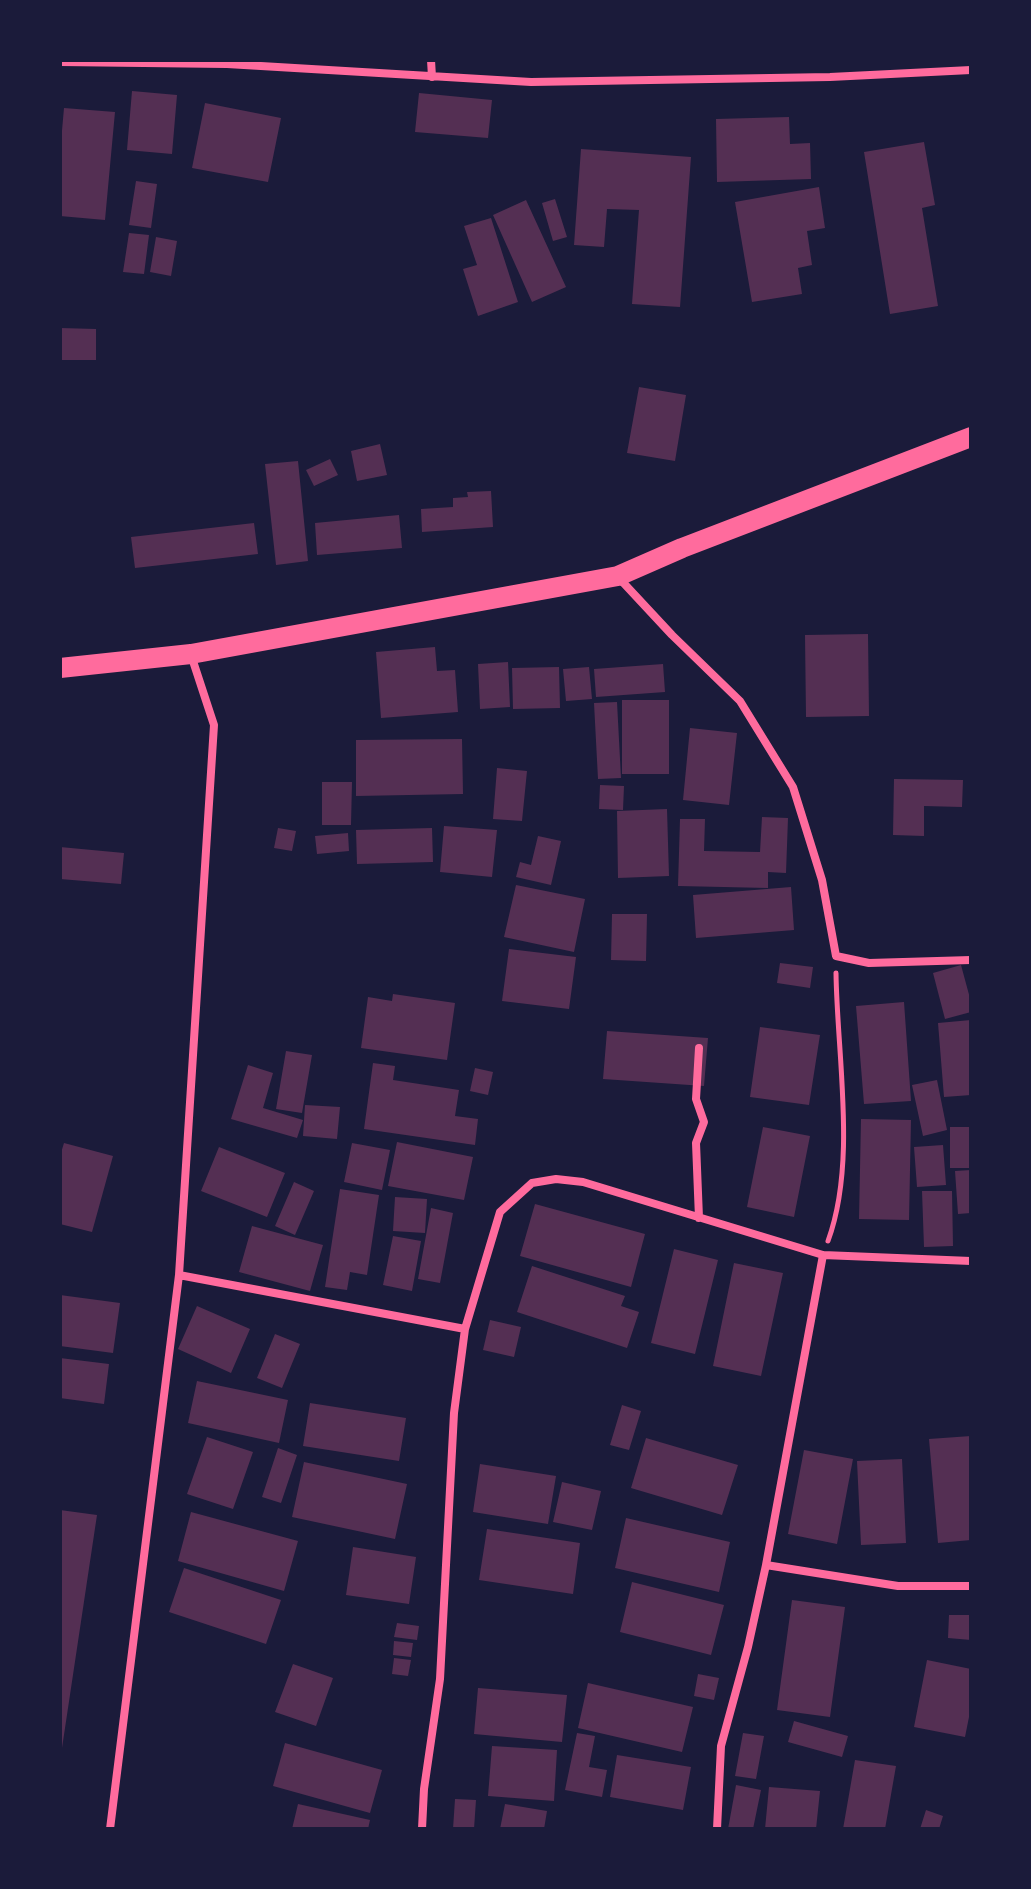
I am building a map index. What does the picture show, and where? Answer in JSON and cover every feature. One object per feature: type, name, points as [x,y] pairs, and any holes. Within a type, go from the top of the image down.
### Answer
[{"type":"main road","points":[[60,668],[191,654],[618,576],[971,437]]},
{"type":"street","points":[[431,60],[432,77]]},
{"type":"street","points":[[60,62],[227,64],[531,82],[830,77],[971,70]]},
{"type":"street","points":[[618,576],[672,635],[740,701],[793,787],[822,880],[836,956],[869,963],[971,960]]},
{"type":"street","points":[[110,1829],[179,1275],[214,725],[191,654]]},
{"type":"street","points":[[699,1048],[696,1099],[704,1122],[696,1143],[699,1218]]},
{"type":"street","points":[[422,1829],[424,1789],[440,1679],[454,1413],[465,1329],[500,1212],[532,1183],[556,1179],[583,1182],[823,1255],[971,1261]]},
{"type":"street","points":[[717,1829],[721,1746],[766,1565],[823,1255]]},
{"type":"street","points":[[179,1275],[465,1329]]},
{"type":"street","points":[[766,1565],[898,1586],[971,1586]]},
{"type":"path","points":[[823,1255],[834,1223],[843,1152],[836,956]]},
{"type":"building","points":[[132,91],[177,95],[172,154],[127,150]]},
{"type":"building","points":[[419,93],[492,100],[488,138],[415,132]]},
{"type":"building","points":[[205,103],[281,118],[268,182],[192,168]]},
{"type":"building","points":[[64,108],[115,112],[105,220],[60,216]]},
{"type":"building","points":[[789,117],[790,144],[810,143],[811,179],[717,182],[716,119]]},
{"type":"building","points":[[924,142],[935,205],[922,208],[938,306],[890,314],[864,152]]},
{"type":"building","points":[[581,149],[691,157],[680,307],[632,304],[639,210],[607,209],[604,247],[574,245]]},
{"type":"building","points":[[136,181],[157,184],[151,228],[129,225]]},
{"type":"building","points":[[819,187],[825,228],[807,231],[812,265],[798,268],[802,294],[752,302],[735,202]]},
{"type":"building","points":[[555,199],[567,237],[553,241],[542,203]]},
{"type":"building","points":[[526,200],[566,287],[532,302],[493,215]]},
{"type":"building","points":[[491,218],[518,302],[478,316],[463,269],[477,265],[464,226]]},
{"type":"building","points":[[129,233],[149,235],[144,274],[123,272]]},
{"type":"building","points":[[156,237],[177,241],[171,276],[150,272]]},
{"type":"building","points":[[60,328],[96,329],[96,360],[60,360]]},
{"type":"building","points":[[639,387],[686,395],[675,461],[627,453]]},
{"type":"building","points":[[380,444],[387,475],[357,481],[351,451]]},
{"type":"building","points":[[330,459],[338,475],[314,486],[306,470]]},
{"type":"building","points":[[298,461],[308,561],[276,565],[265,464]]},
{"type":"building","points":[[491,491],[493,527],[422,532],[421,509],[453,507],[453,498],[468,497],[467,492]]},
{"type":"building","points":[[399,515],[402,548],[317,555],[315,523]]},
{"type":"building","points":[[254,523],[258,554],[135,568],[131,537]]},
{"type":"building","points":[[868,634],[869,716],[806,717],[805,635]]},
{"type":"building","points":[[435,647],[437,671],[455,670],[458,712],[381,718],[376,652]]},
{"type":"building","points":[[508,662],[510,707],[480,709],[478,664]]},
{"type":"building","points":[[663,664],[665,692],[596,697],[594,669]]},
{"type":"building","points":[[559,667],[560,708],[513,709],[512,668]]},
{"type":"building","points":[[589,667],[592,699],[566,701],[563,669]]},
{"type":"building","points":[[622,700],[669,700],[669,774],[622,774]]},
{"type":"building","points":[[617,702],[621,778],[598,779],[594,703]]},
{"type":"building","points":[[690,728],[737,733],[729,805],[683,800]]},
{"type":"building","points":[[462,739],[463,794],[356,796],[356,740]]},
{"type":"building","points":[[497,768],[527,771],[522,821],[493,819]]},
{"type":"building","points":[[894,779],[963,780],[962,807],[924,806],[924,836],[893,835]]},
{"type":"building","points":[[322,782],[352,782],[351,825],[322,825]]},
{"type":"building","points":[[600,785],[624,786],[623,810],[599,809]]},
{"type":"building","points":[[667,809],[669,876],[618,878],[617,811]]},
{"type":"building","points":[[762,817],[788,818],[786,873],[768,872],[768,888],[678,886],[680,819],[705,819],[704,851],[760,852]]},
{"type":"building","points":[[444,826],[497,830],[492,877],[440,872]]},
{"type":"building","points":[[278,828],[296,831],[292,851],[274,848]]},
{"type":"building","points":[[432,828],[433,862],[357,864],[356,830]]},
{"type":"building","points":[[348,833],[349,851],[317,854],[315,836]]},
{"type":"building","points":[[538,836],[561,841],[551,885],[516,877],[520,862],[531,865]]},
{"type":"building","points":[[60,847],[124,853],[121,884],[60,879]]},
{"type":"building","points":[[516,885],[585,899],[574,952],[504,937]]},
{"type":"building","points":[[791,887],[794,930],[696,938],[693,895]]},
{"type":"building","points":[[612,914],[647,914],[646,961],[611,960]]},
{"type":"building","points":[[509,949],[576,957],[569,1009],[502,1001]]},
{"type":"building","points":[[780,963],[813,967],[810,988],[777,983]]},
{"type":"building","points":[[961,965],[971,1012],[945,1019],[933,973]]},
{"type":"building","points":[[393,994],[455,1003],[447,1060],[361,1048],[368,997],[392,1001]]},
{"type":"building","points":[[904,1002],[911,1101],[864,1104],[856,1006]]},
{"type":"building","points":[[971,1020],[971,1095],[944,1097],[938,1023]]},
{"type":"building","points":[[760,1027],[820,1035],[809,1105],[750,1097]]},
{"type":"building","points":[[607,1031],[708,1038],[704,1086],[603,1079]]},
{"type":"building","points":[[286,1051],[312,1055],[302,1113],[276,1109]]},
{"type":"building","points":[[373,1063],[395,1066],[393,1080],[459,1090],[455,1116],[478,1119],[475,1145],[364,1129]]},
{"type":"building","points":[[248,1065],[273,1073],[263,1108],[303,1120],[297,1138],[231,1119]]},
{"type":"building","points":[[475,1068],[493,1072],[488,1095],[470,1091]]},
{"type":"building","points":[[937,1080],[947,1130],[923,1136],[912,1085]]},
{"type":"building","points":[[305,1105],[340,1107],[337,1139],[303,1136]]},
{"type":"building","points":[[861,1119],[911,1120],[909,1220],[859,1219]]},
{"type":"building","points":[[763,1127],[810,1136],[794,1217],[747,1207]]},
{"type":"building","points":[[950,1127],[971,1127],[971,1168],[950,1168]]},
{"type":"building","points":[[397,1142],[473,1157],[464,1200],[388,1186]]},
{"type":"building","points":[[64,1143],[113,1156],[92,1232],[60,1224],[60,1156]]},
{"type":"building","points":[[352,1143],[390,1150],[382,1190],[344,1182]]},
{"type":"building","points":[[943,1145],[946,1185],[917,1187],[914,1147]]},
{"type":"building","points":[[219,1147],[285,1173],[267,1217],[201,1191]]},
{"type":"building","points":[[971,1170],[971,1213],[958,1214],[955,1171]]},
{"type":"building","points":[[294,1182],[314,1191],[295,1235],[275,1226]]},
{"type":"building","points":[[340,1189],[379,1195],[367,1275],[350,1272],[347,1290],[325,1287]]},
{"type":"building","points":[[922,1191],[952,1191],[953,1246],[924,1247]]},
{"type":"building","points":[[395,1197],[427,1199],[425,1233],[393,1231]]},
{"type":"building","points":[[535,1204],[645,1234],[631,1287],[520,1256]]},
{"type":"building","points":[[431,1208],[453,1213],[440,1283],[418,1279]]},
{"type":"building","points":[[252,1226],[323,1245],[310,1291],[239,1272]]},
{"type":"building","points":[[393,1236],[421,1241],[412,1291],[383,1285]]},
{"type":"building","points":[[674,1249],[718,1260],[695,1354],[651,1343]]},
{"type":"building","points":[[734,1263],[783,1273],[761,1376],[713,1366]]},
{"type":"building","points":[[532,1266],[625,1296],[621,1306],[639,1312],[627,1348],[517,1312]]},
{"type":"building","points":[[60,1295],[120,1303],[113,1353],[60,1346]]},
{"type":"building","points":[[197,1306],[250,1329],[231,1373],[178,1349]]},
{"type":"building","points":[[490,1320],[521,1327],[514,1357],[483,1350]]},
{"type":"building","points":[[275,1334],[300,1344],[282,1388],[257,1378]]},
{"type":"building","points":[[60,1358],[109,1364],[104,1404],[60,1398]]},
{"type":"building","points":[[197,1381],[288,1400],[279,1443],[188,1423]]},
{"type":"building","points":[[310,1403],[406,1418],[399,1461],[303,1446]]},
{"type":"building","points":[[622,1405],[641,1411],[629,1450],[610,1445]]},
{"type":"building","points":[[971,1436],[971,1540],[938,1543],[929,1439]]},
{"type":"building","points":[[207,1437],[253,1452],[233,1509],[187,1494]]},
{"type":"building","points":[[646,1438],[738,1465],[722,1515],[631,1488]]},
{"type":"building","points":[[278,1448],[297,1455],[281,1503],[262,1497]]},
{"type":"building","points":[[804,1450],[853,1459],[837,1544],[788,1534]]},
{"type":"building","points":[[902,1459],[906,1543],[861,1545],[857,1461]]},
{"type":"building","points":[[304,1462],[407,1484],[395,1539],[292,1517]]},
{"type":"building","points":[[480,1464],[556,1476],[548,1524],[473,1512]]},
{"type":"building","points":[[562,1482],[601,1491],[592,1530],[553,1522]]},
{"type":"building","points":[[60,1510],[97,1515],[62,1748],[60,1747]]},
{"type":"building","points":[[191,1512],[298,1541],[284,1591],[178,1561]]},
{"type":"building","points":[[626,1518],[730,1542],[719,1592],[615,1568]]},
{"type":"building","points":[[487,1529],[580,1543],[573,1594],[479,1580]]},
{"type":"building","points":[[353,1547],[416,1557],[409,1604],[346,1595]]},
{"type":"building","points":[[184,1568],[281,1600],[266,1644],[169,1612]]},
{"type":"building","points":[[632,1582],[724,1605],[711,1655],[620,1632]]},
{"type":"building","points":[[792,1600],[845,1607],[830,1717],[777,1710]]},
{"type":"building","points":[[949,1615],[971,1615],[971,1640],[948,1638]]},
{"type":"building","points":[[397,1623],[419,1626],[417,1640],[394,1637]]},
{"type":"building","points":[[394,1641],[413,1643],[411,1657],[393,1655]]},
{"type":"building","points":[[394,1658],[411,1660],[408,1676],[392,1674]]},
{"type":"building","points":[[927,1660],[971,1669],[971,1707],[965,1737],[914,1727]]},
{"type":"building","points":[[293,1664],[333,1678],[316,1726],[275,1712]]},
{"type":"building","points":[[698,1674],[719,1678],[714,1700],[694,1696]]},
{"type":"building","points":[[588,1683],[693,1707],[682,1752],[578,1728]]},
{"type":"building","points":[[478,1688],[567,1695],[562,1742],[474,1734]]},
{"type":"building","points":[[794,1721],[848,1736],[842,1757],[788,1742]]},
{"type":"building","points":[[577,1733],[595,1736],[589,1767],[607,1770],[602,1797],[565,1790]]},
{"type":"building","points":[[743,1733],[764,1736],[756,1779],[735,1776]]},
{"type":"building","points":[[285,1743],[382,1770],[370,1813],[273,1786]]},
{"type":"building","points":[[492,1746],[557,1750],[554,1801],[488,1796]]},
{"type":"building","points":[[617,1755],[691,1767],[683,1810],[610,1797]]},
{"type":"building","points":[[855,1760],[896,1766],[885,1829],[843,1829]]},
{"type":"building","points":[[736,1785],[761,1790],[753,1829],[728,1829]]},
{"type":"building","points":[[769,1787],[820,1791],[816,1829],[765,1829]]},
{"type":"building","points":[[455,1799],[476,1800],[474,1829],[453,1829]]},
{"type":"building","points":[[298,1804],[370,1820],[368,1829],[292,1829]]},
{"type":"building","points":[[505,1804],[547,1811],[544,1829],[500,1829]]},
{"type":"building","points":[[926,1810],[943,1816],[939,1829],[920,1829]]}]
